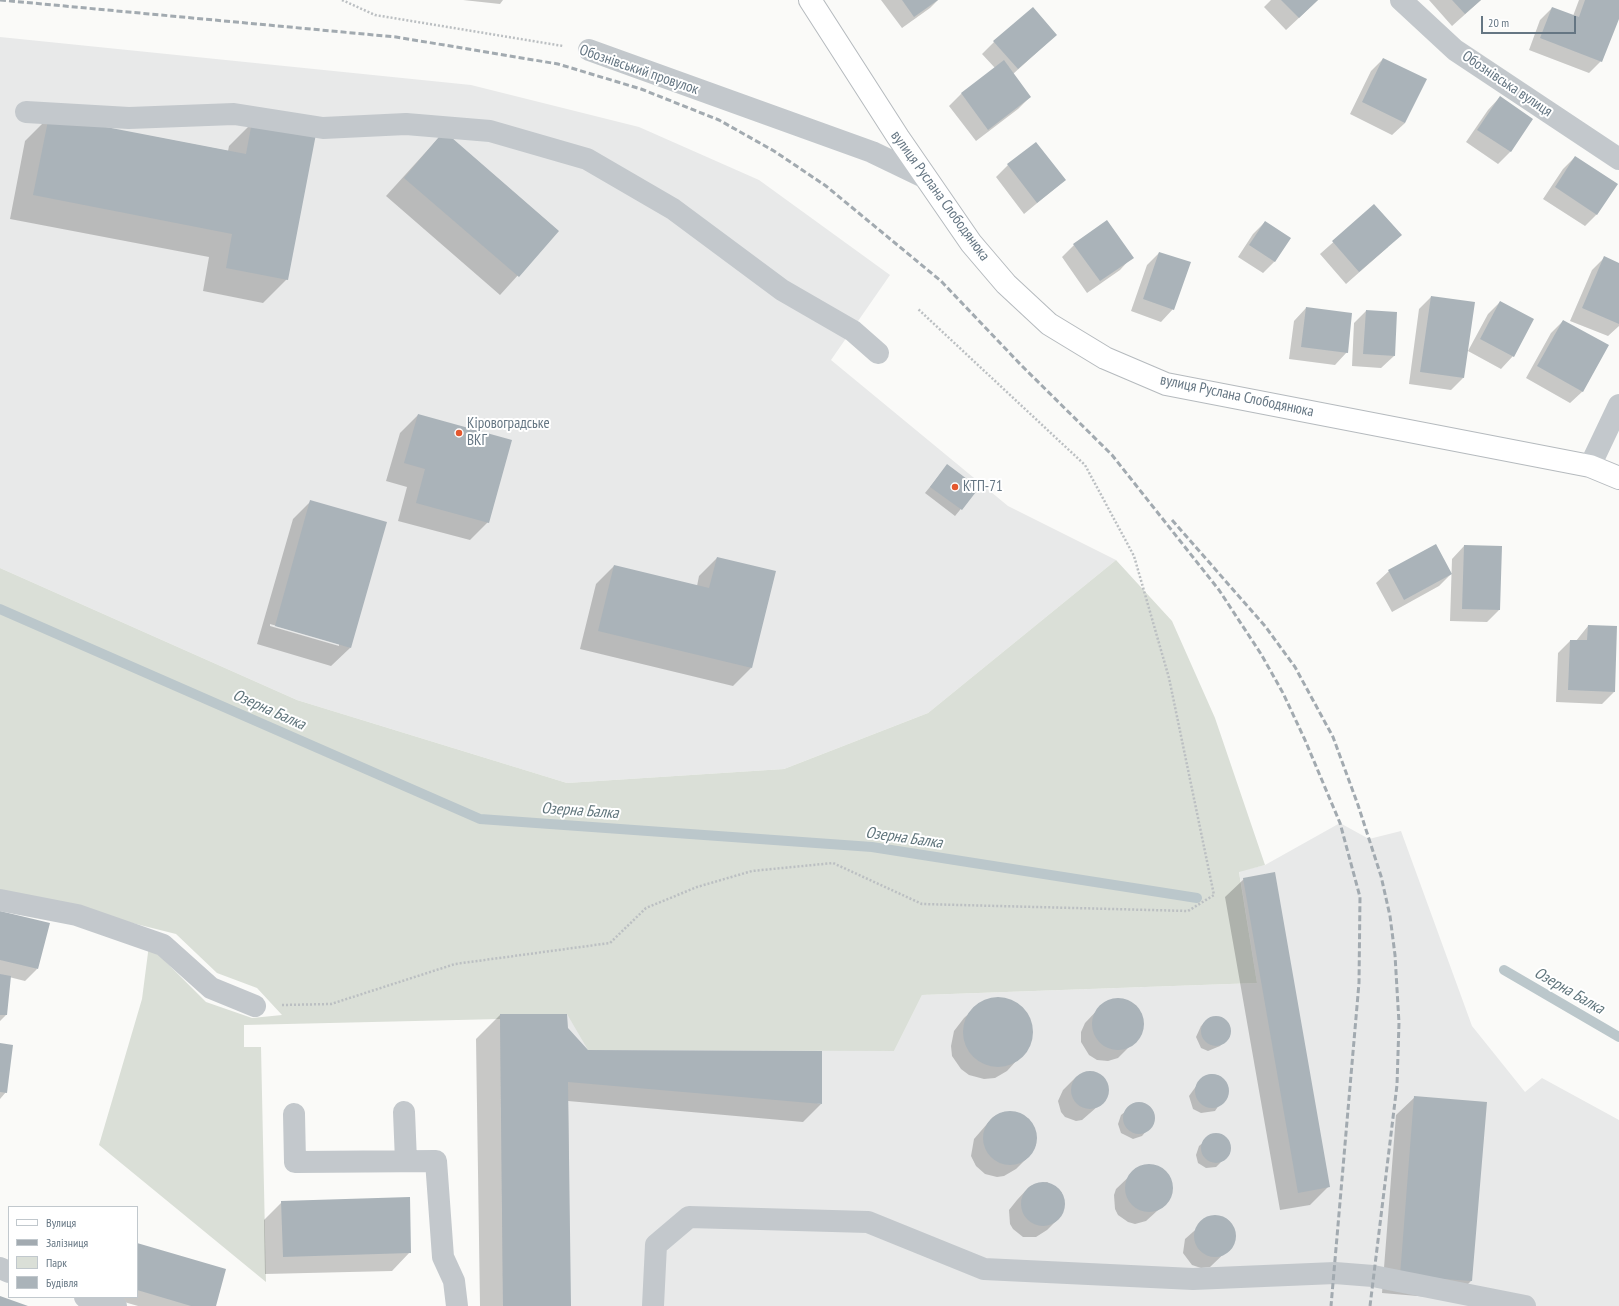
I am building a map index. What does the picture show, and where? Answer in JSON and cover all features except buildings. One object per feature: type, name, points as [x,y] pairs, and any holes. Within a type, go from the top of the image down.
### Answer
[{"type":"main road","name":"вулиця Руслана Слободянюка","points":[[810,0],[898,137],[971,243],[1006,284],[1049,324],[1105,358],[1166,384],[1590,466],[1619,478]]},
{"type":"street","name":"Обознівська вулиця","points":[[1401,0],[1455,50],[1619,160]]},
{"type":"street","name":"Обознівський провулок","points":[[589,50],[872,152],[926,178]]},
{"type":"street","points":[[26,112],[129,118],[234,114],[324,128],[406,124],[490,131],[505,135],[587,159],[672,209],[782,290],[853,331],[878,353]]},
{"type":"street","points":[[1590,466],[1619,405]]},
{"type":"street","points":[[0,900],[77,915],[163,945],[211,988],[255,1006]]},
{"type":"street","points":[[404,1112],[406,1161]]},
{"type":"street","points":[[294,1114],[295,1162],[436,1161],[443,1257],[454,1281],[457,1306]]},
{"type":"street","points":[[653,1306],[656,1245],[689,1217],[868,1222],[984,1269],[1193,1279],[1350,1274],[1374,1276],[1525,1306]]},
{"type":"street","points":[[88,1298],[116,1306]]},
{"type":"path","name":"Обознівський провулок","points":[[342,0],[376,15],[589,50]]},
{"type":"path","points":[[255,1006],[331,1004],[455,964],[610,943],[646,908],[697,887],[752,871],[833,863],[922,904],[1188,911],[1214,895],[1169,678],[1134,556],[1085,466],[918,309]]},
{"type":"shaded area","name":"Кіровоградське ВКГ","points":[[0,37],[471,85],[639,127],[759,180],[890,275],[831,360],[1008,506],[1116,560],[928,713],[784,769],[567,783],[297,700],[0,568]]},
{"type":"shaded area","points":[[1340,823],[1369,839],[1401,831],[1472,1026],[1525,1092],[1542,1078],[1619,1120],[1619,1306],[503,1306],[500,1014],[567,1014],[894,1051],[922,995],[1257,983],[1239,871],[1265,865]]},
{"type":"green space","points":[[1116,560],[1172,621],[1215,718],[1265,865],[1239,872],[1257,983],[922,995],[894,1051],[588,1050],[567,1014],[500,1014],[500,1019],[244,1025],[244,1047],[261,1047],[266,1282],[99,1145],[142,999],[149,945],[206,1002],[252,1018],[282,1015],[257,988],[217,973],[176,934],[84,911],[0,895],[0,568],[297,700],[567,783],[784,769],[928,713]]},
{"type":"waterway","name":"Озерна Балка","points":[[0,609],[480,819],[872,847],[1197,898]]},
{"type":"waterway","name":"Озерна Балка","points":[[1504,970],[1619,1037]]},
{"type":"railway","points":[[0,0],[396,37],[558,64],[641,89],[719,120],[774,151],[826,186],[941,281],[1021,365],[1112,455],[1219,590],[1261,654],[1283,693],[1305,740],[1340,823],[1360,897],[1359,983],[1331,1306]]},
{"type":"railway","points":[[1172,520],[1265,626],[1295,667],[1333,737],[1358,805],[1381,876],[1390,916],[1395,955],[1399,1023],[1397,1085],[1370,1306]]},
{"type":"place","name":"Кіровоградське ВКГ","points":[[459,433]]},
{"type":"place","name":"КТП-71","points":[[955,487]]}]
